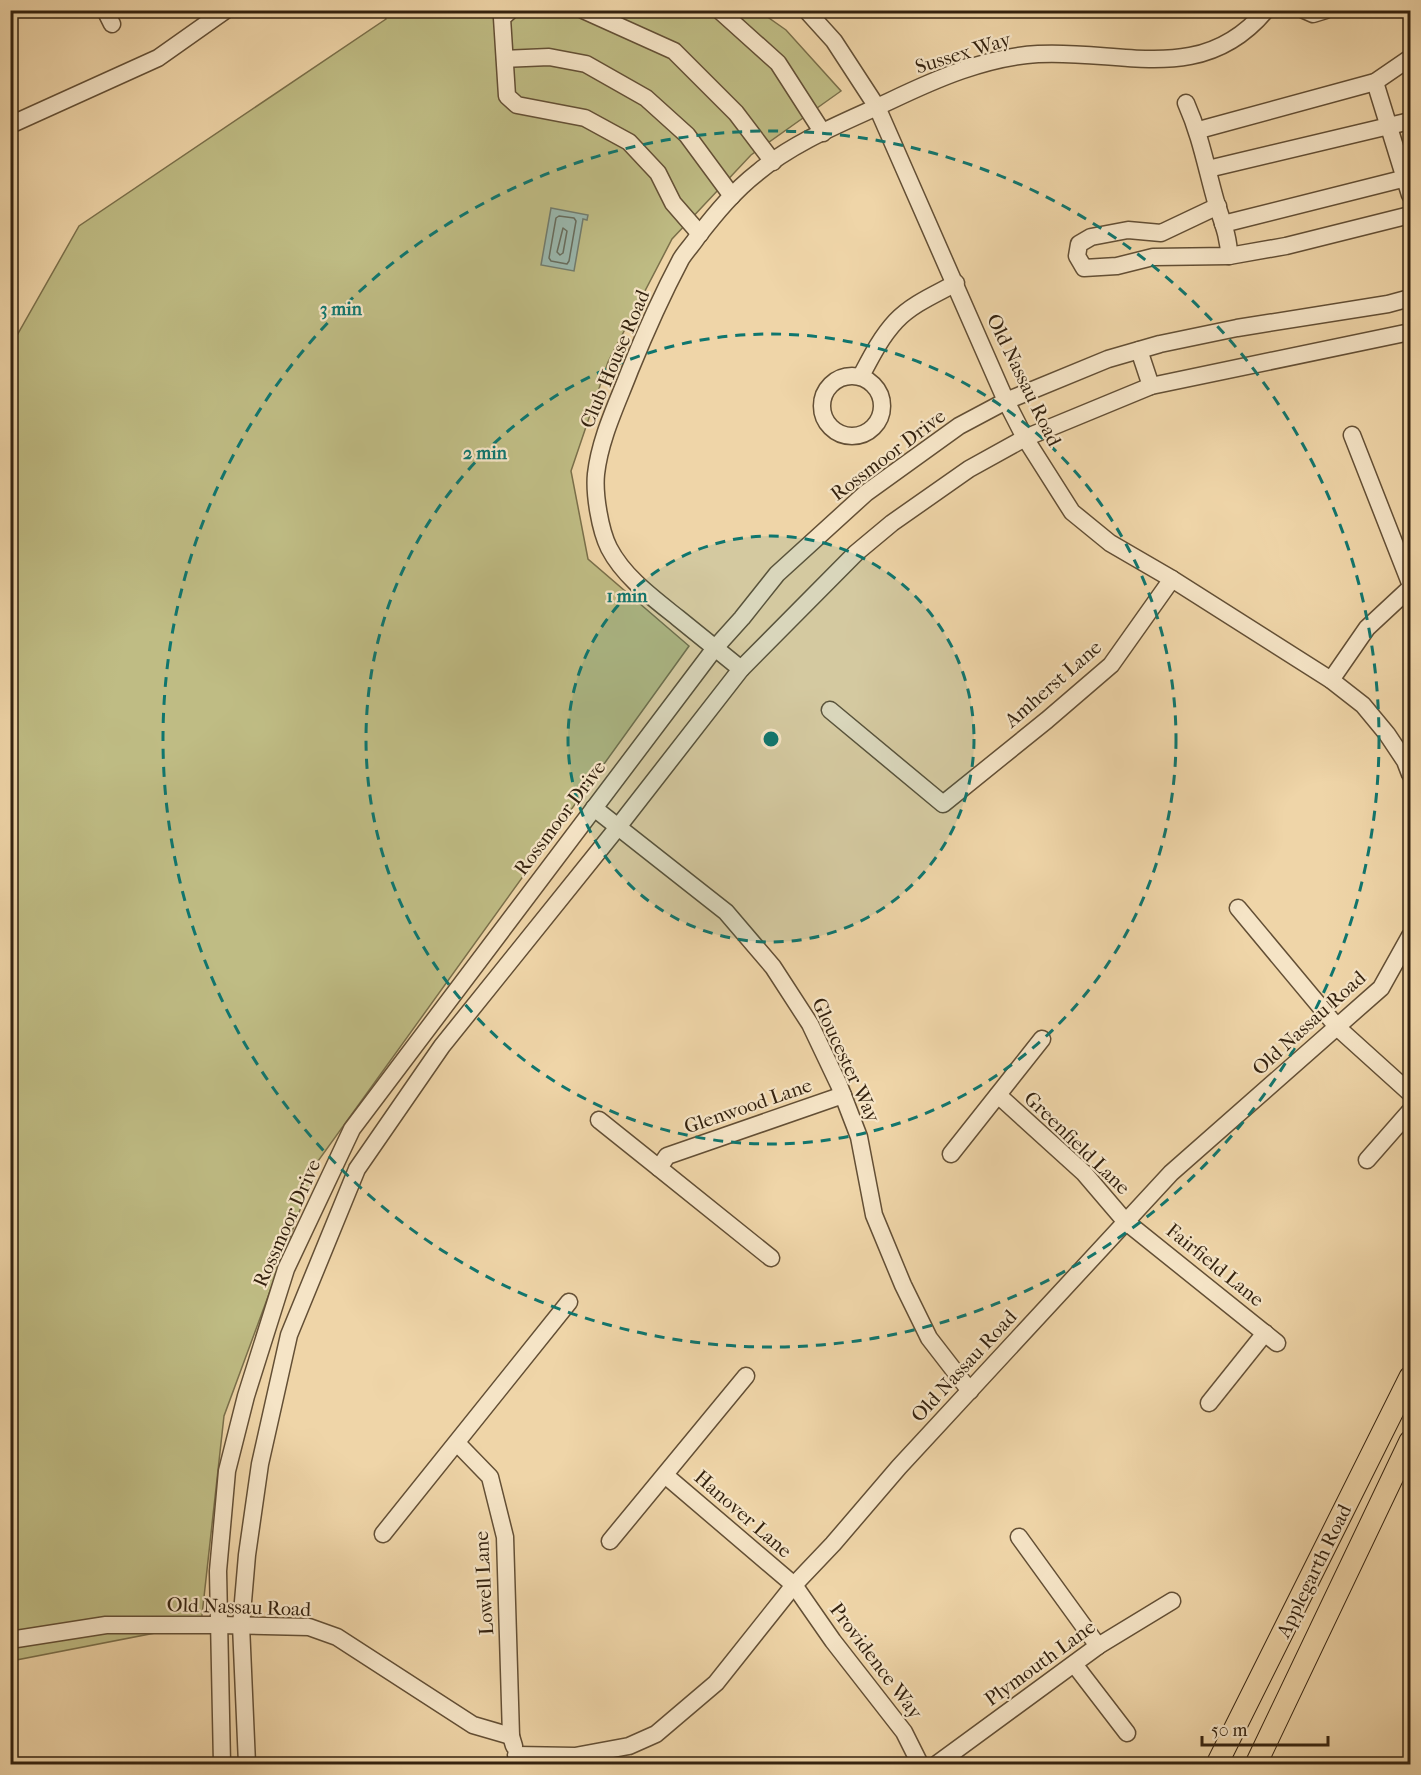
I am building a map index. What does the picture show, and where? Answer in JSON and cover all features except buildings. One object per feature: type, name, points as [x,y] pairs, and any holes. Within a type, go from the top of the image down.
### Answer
[{"type":"main road","name":"Applegarth Road","points":[[1217,1764],[1410,1377]]},
{"type":"main road","name":"Applegarth Road","points":[[1256,1764],[1410,1441]]},
{"type":"street","points":[[10,125],[158,58],[226,10]]},
{"type":"street","points":[[511,10],[502,18],[507,96],[517,105],[585,118],[629,142],[658,173],[673,203],[700,234]]},
{"type":"street","points":[[582,10],[674,51],[736,113],[773,162]]},
{"type":"street","points":[[719,10],[778,63],[823,133]]},
{"type":"street","name":"Old Nassau Road","points":[[807,10],[834,41],[877,107],[1006,401],[1025,438],[1072,512],[1110,543],[1172,579],[1331,680],[1363,705],[1406,761],[1410,774]]},
{"type":"street","name":"Sussex Way","points":[[877,107],[931,82],[986,63],[1035,54],[1083,53],[1165,60],[1185,58],[1222,46],[1257,21],[1266,10]]},
{"type":"street","points":[[1304,10],[1313,14],[1326,10]]},
{"type":"street","points":[[505,59],[549,57],[586,64],[646,98],[687,135],[732,196]]},
{"type":"street","points":[[1198,130],[1375,82],[1410,58]]},
{"type":"street","points":[[1375,82],[1408,177],[1410,195]]},
{"type":"street","points":[[1186,103],[1198,130],[1229,241],[1229,256]]},
{"type":"street","name":"Club House Road","points":[[741,669],[636,584],[609,548],[599,512],[596,476],[603,437],[634,360],[682,257],[722,206],[758,171],[804,142],[877,107]]},
{"type":"street","points":[[1208,169],[1410,121]]},
{"type":"street","points":[[1223,224],[1408,177]]},
{"type":"street","points":[[1218,206],[1161,233],[1128,230],[1091,237],[1079,244],[1077,256],[1084,268],[1117,266],[1159,257],[1229,256],[1286,246],[1410,215]]},
{"type":"street","points":[[1159,257],[1161,233]]},
{"type":"street","points":[[861,376],[877,346],[897,320],[924,300],[956,283]]},
{"type":"street","name":"Rossmoor Drive","points":[[222,1764],[218,1571],[227,1470],[246,1396],[286,1269],[352,1129],[715,648],[777,574],[866,494],[959,426],[1006,401],[1088,367],[1139,350],[1237,328],[1388,304],[1410,298]]},
{"type":"street","points":[[247,1764],[241,1625],[247,1555],[260,1464],[289,1335],[357,1168],[442,1046],[618,827],[741,669],[848,562],[892,523],[969,469],[1025,438],[1151,386],[1410,332]]},
{"type":"street","points":[[1139,350],[1151,386]]},
{"type":"street","points":[[1352,435],[1410,583]]},
{"type":"street","name":"Amherst Lane","points":[[831,710],[943,804],[1111,665],[1172,579]]},
{"type":"street","points":[[1331,680],[1367,628],[1410,588]]},
{"type":"street","name":"Gloucester Way","points":[[594,808],[726,912],[773,967],[810,1024],[843,1095],[859,1137],[874,1215],[903,1285],[928,1338],[970,1391]]},
{"type":"street","points":[[1238,909],[1338,1028],[1410,1093]]},
{"type":"street","name":"Old Nassau Road","points":[[516,1760],[522,1757],[575,1756],[629,1746],[656,1734],[716,1683],[794,1586],[1125,1221],[1171,1173],[1381,988],[1410,936]]},
{"type":"street","name":"Greenfield Lane","points":[[951,1154],[1042,1039]]},
{"type":"street","name":"Glenwood Lane","points":[[663,1162],[843,1095]]},
{"type":"street","name":"Greenfield Lane","points":[[998,1095],[1084,1173],[1125,1221]]},
{"type":"street","points":[[1367,1160],[1410,1111]]},
{"type":"street","points":[[599,1120],[663,1162],[771,1258]]},
{"type":"street","name":"Fairfield Lane","points":[[1125,1221],[1271,1338],[1209,1403]]},
{"type":"street","points":[[383,1534],[569,1302]]},
{"type":"street","name":"Hanover Lane","points":[[610,1540],[746,1376]]},
{"type":"street","name":"Lowell Lane","points":[[457,1443],[490,1477],[505,1537],[511,1736],[516,1760]]},
{"type":"street","name":"Hanover Lane","points":[[665,1475],[794,1586]]},
{"type":"street","points":[[1019,1537],[1098,1646]]},
{"type":"street","name":"Providence Way","points":[[794,1586],[833,1641],[904,1732],[920,1764]]},
{"type":"street","name":"Plymouth Lane","points":[[937,1764],[1098,1646],[1172,1601]]},
{"type":"street","name":"Old Nassau Road","points":[[10,1640],[106,1625],[218,1624],[309,1627],[338,1637],[388,1672],[473,1725],[511,1736]]},
{"type":"street","points":[[1074,1664],[1127,1733]]},
{"type":"shaded area","points":[[383,11],[759,11],[786,30],[841,91],[751,155],[672,239],[608,362],[571,471],[588,559],[689,646],[318,1161],[224,1416],[201,1624],[11,1661],[11,346],[79,226],[386,19]]},
{"type":"water","points":[[551,208],[588,215],[587,220],[583,219],[574,271],[541,265]]}]
